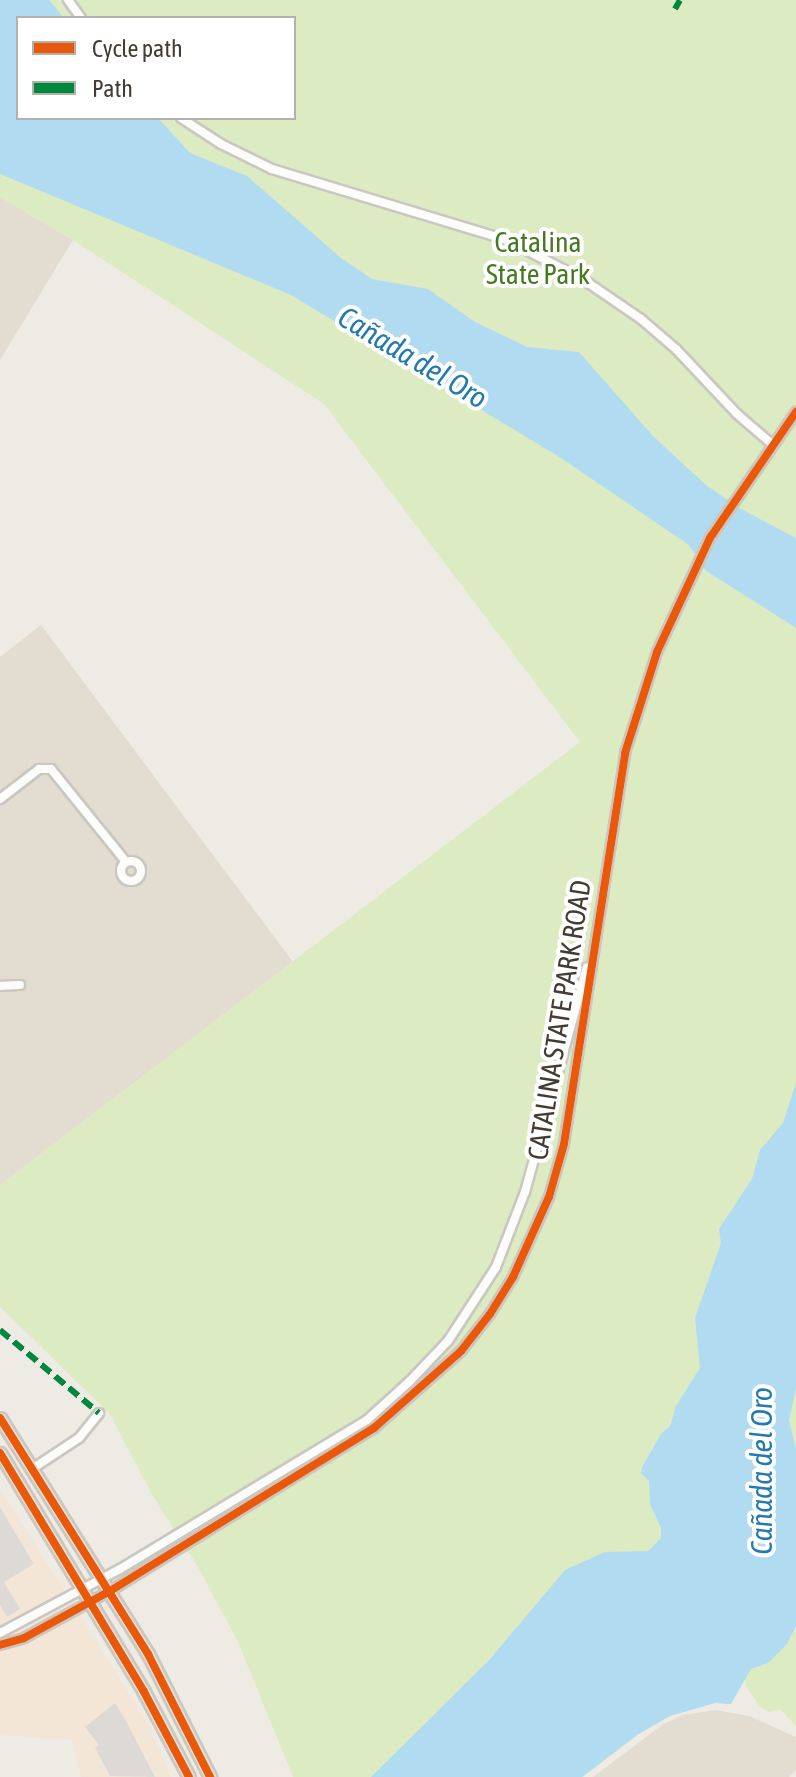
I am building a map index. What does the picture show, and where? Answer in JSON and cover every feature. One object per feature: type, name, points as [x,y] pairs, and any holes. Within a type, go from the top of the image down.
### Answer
[{"type":"highway","points":[[0,1418],[110,1591],[177,1706],[210,1777]]},
{"type":"highway","points":[[0,1453],[83,1587],[162,1723],[189,1777]]},
{"type":"street","points":[[184,120],[221,144],[272,169],[507,240],[584,280],[634,314],[676,349],[737,414],[772,444]]},
{"type":"street","name":"CATALINA STATE PARK ROAD","points":[[0,1645],[24,1638],[110,1591],[374,1428],[461,1351],[497,1302],[513,1277],[549,1197],[560,1157],[625,753],[657,652],[710,538],[796,412]]},
{"type":"street","points":[[0,799],[39,769],[51,769],[126,862]]},
{"type":"street","name":"CATALINA STATE PARK ROAD","points":[[0,1633],[102,1578],[367,1420],[448,1341],[496,1267],[525,1192],[595,940]]},
{"type":"street","points":[[0,986],[20,985]]},
{"type":"street","points":[[32,1469],[79,1438],[99,1413]]},
{"type":"shaded area","points":[[0,197],[73,240],[0,360]]},
{"type":"shaded area","points":[[41,625],[293,962],[0,1185],[0,657]]},
{"type":"shaded area","points":[[0,1488],[149,1725],[171,1777],[81,1777],[72,1740],[0,1735]]},
{"type":"shaded area","points":[[0,1507],[34,1564],[4,1582],[20,1609],[7,1617],[0,1605]]},
{"type":"shaded area","points":[[115,1703],[155,1777],[110,1776],[95,1748],[99,1745],[85,1727]]},
{"type":"shaded area","points":[[716,1710],[749,1716],[796,1737],[796,1770],[789,1777],[593,1777],[662,1725],[683,1715]]},
{"type":"green space","name":"Catalina State Park","points":[[0,0],[796,0],[796,1614],[583,1777],[293,1777],[238,1642],[198,1567],[151,1493],[110,1414],[0,1307],[0,1185],[580,742],[324,404],[73,240],[0,197]]},
{"type":"green space","points":[[796,1629],[796,1726],[781,1710],[768,1712],[760,1707],[746,1686],[744,1674],[789,1630]]},
{"type":"water","name":"Cañada del Oro","points":[[0,0],[49,0],[62,16],[16,16],[16,120],[160,120],[190,153],[247,176],[341,258],[372,279],[428,289],[475,322],[527,347],[579,352],[653,436],[706,485],[741,509],[796,538],[796,628],[705,570],[689,545],[561,458],[291,295],[0,174]]},
{"type":"water","name":"Cañada del Oro","points":[[796,1083],[796,1389],[789,1420],[796,1449],[796,1626],[787,1644],[768,1663],[751,1669],[731,1704],[715,1703],[670,1716],[637,1735],[582,1777],[371,1777],[490,1659],[565,1570],[605,1552],[648,1551],[661,1538],[661,1528],[650,1504],[649,1481],[641,1473],[642,1467],[661,1434],[670,1426],[676,1406],[700,1368],[695,1318],[721,1243],[719,1229],[752,1179],[760,1150],[783,1123]]},
{"type":"marked path","points":[[675,9],[680,0]]},
{"type":"marked path","points":[[0,1330],[99,1413]]},
{"type":"cycle path","points":[[0,1645],[24,1638],[110,1591],[374,1428],[461,1351],[490,1314],[513,1277],[549,1197],[564,1144],[625,753],[657,652],[710,538],[796,412]]},
{"type":"cycle path","points":[[0,1418],[148,1654],[210,1777]]},
{"type":"cycle path","points":[[0,1453],[144,1692],[189,1777]]}]
